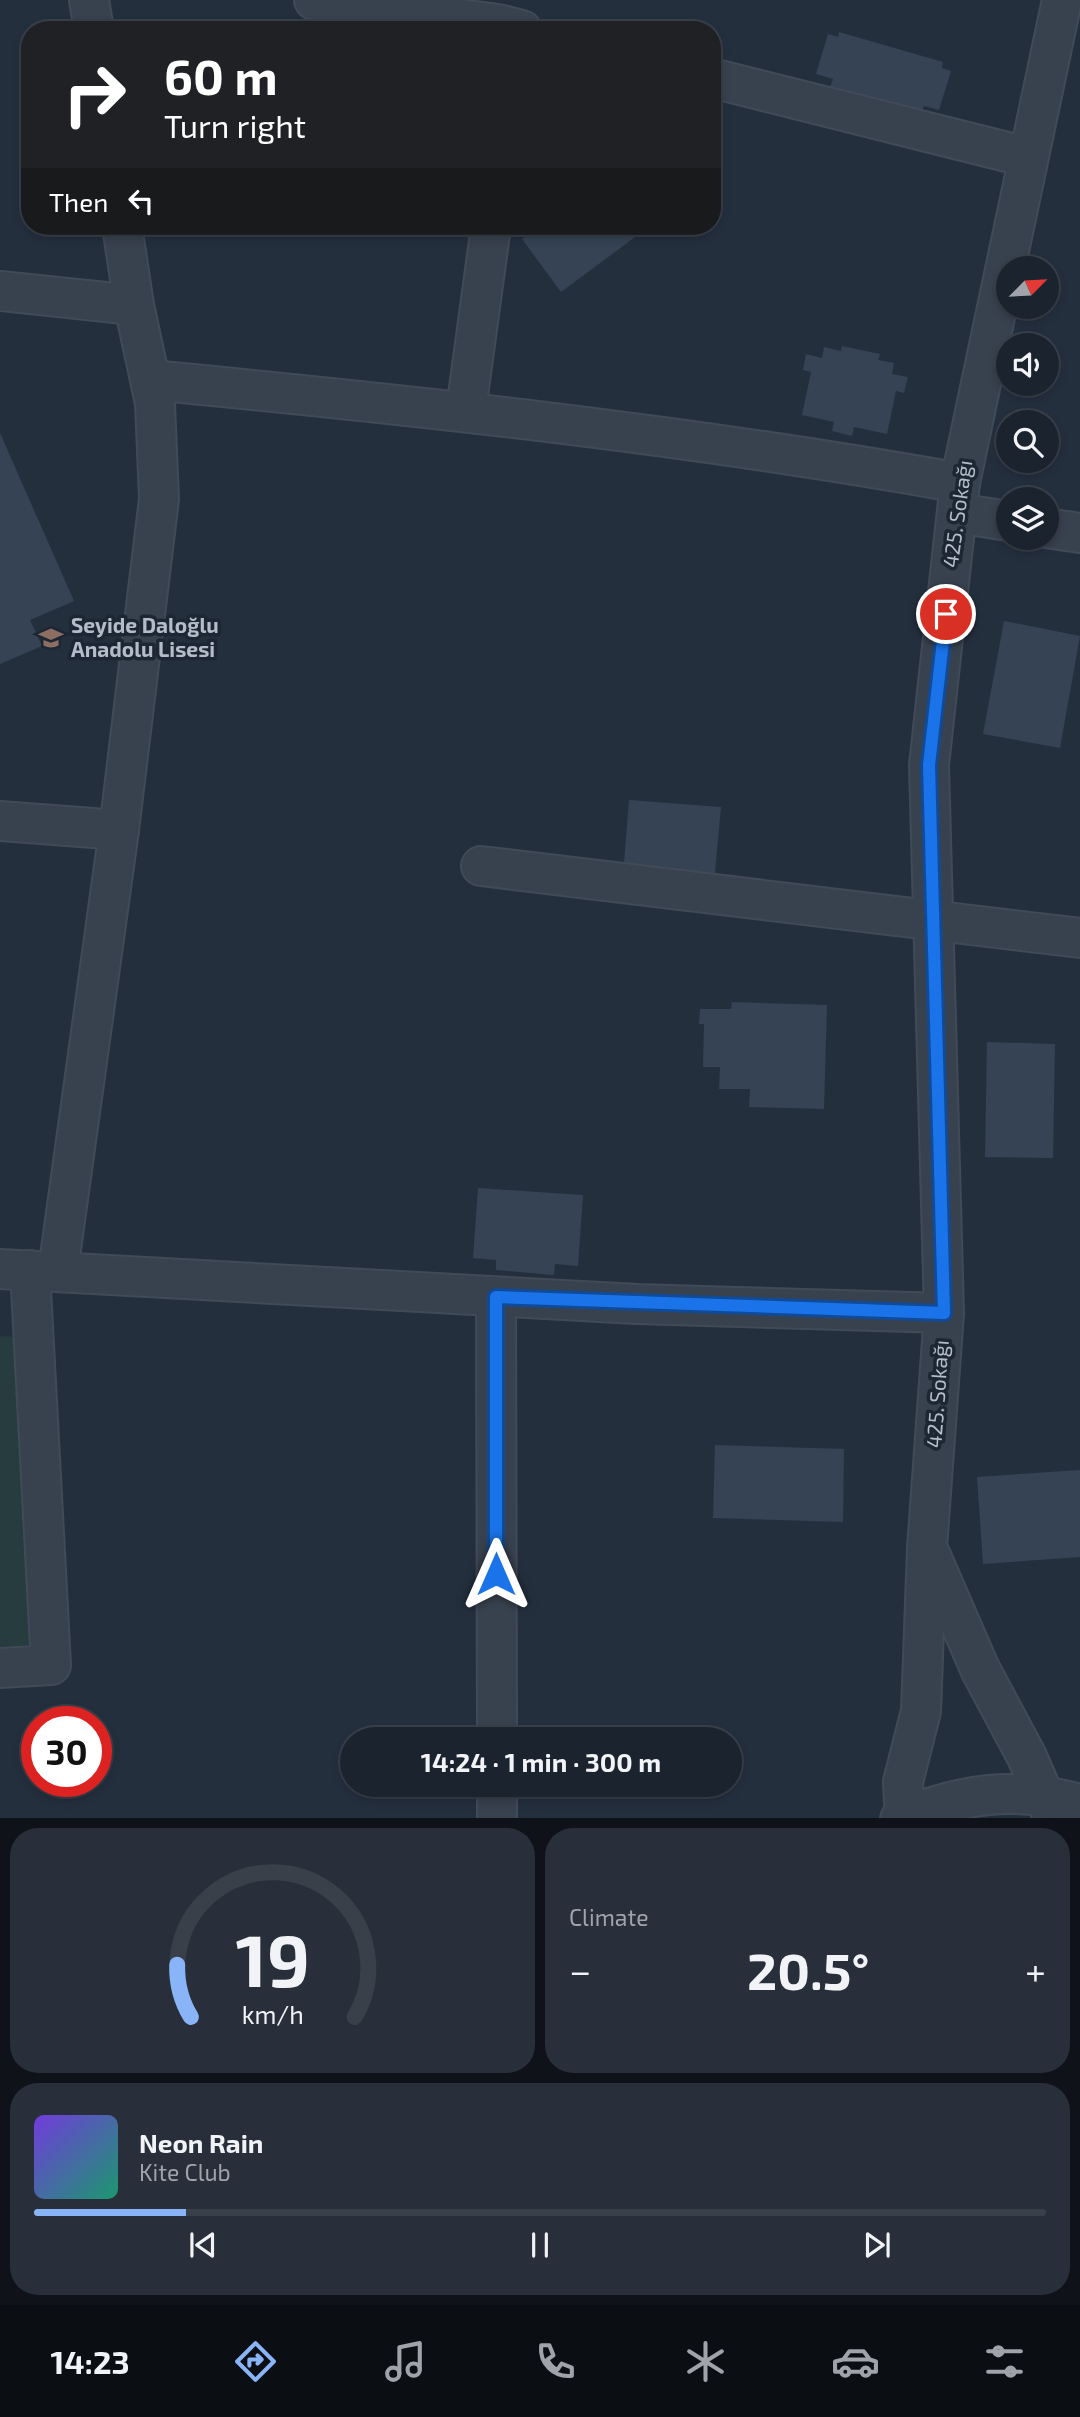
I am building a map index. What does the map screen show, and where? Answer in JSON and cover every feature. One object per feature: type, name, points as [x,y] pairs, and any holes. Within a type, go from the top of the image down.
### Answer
[{"type":"street","points":[[89,0],[92,21]]},
{"type":"street","points":[[314,0],[503,21]]},
{"type":"street","name":"425. Sokağı","points":[[903,1818],[903,1782],[921,1711],[928,1548],[944,1313],[929,765],[959,498],[1027,157],[1062,0]]},
{"type":"street","points":[[721,80],[1027,157]]},
{"type":"street","points":[[0,1668],[51,1665],[29,1270],[119,830],[159,499],[159,453],[151,380],[134,305],[123,235]]},
{"type":"street","points":[[466,410],[490,235]]},
{"type":"street","points":[[0,291],[134,305]]},
{"type":"street","points":[[151,380],[466,410],[858,464],[959,498],[996,515]]},
{"type":"street","points":[[1059,530],[1080,533]]},
{"type":"street","points":[[0,821],[119,830]]},
{"type":"street","points":[[481,866],[1080,938]]},
{"type":"street","points":[[29,1270],[496,1297],[944,1313]]},
{"type":"street","points":[[496,1297],[497,1727]]},
{"type":"street","name":"425. Sokağı","points":[[928,1548],[980,1669],[1027,1757],[1049,1806]]},
{"type":"street","points":[[903,1818],[976,1794],[1049,1806],[1080,1804]]},
{"type":"street","points":[[497,1797],[497,1818]]},
{"type":"green space","points":[[0,1336],[21,1337],[47,1644],[0,1647]]},
{"type":"building","points":[[839,32],[943,62],[942,68],[951,71],[939,110],[924,106],[920,117],[829,90],[833,79],[816,74],[828,34],[838,37]]},
{"type":"building","points":[[528,235],[638,235],[561,292],[522,239]]},
{"type":"building","points":[[842,346],[880,354],[878,360],[894,363],[892,374],[908,377],[904,393],[896,391],[887,434],[854,427],[852,436],[832,431],[834,422],[802,415],[811,372],[803,370],[806,354],[822,358],[824,347],[841,351]]},
{"type":"building","points":[[0,433],[74,601],[30,620],[42,646],[0,664]]},
{"type":"building","points":[[1004,621],[1080,636],[1060,748],[983,734]]},
{"type":"building","points":[[629,800],[721,807],[714,883],[623,875]]},
{"type":"building","points":[[732,1002],[827,1005],[824,1109],[749,1107],[750,1089],[719,1089],[720,1067],[703,1067],[704,1024],[699,1024],[700,1009],[731,1009]]},
{"type":"building","points":[[987,1042],[1055,1044],[1053,1158],[985,1157]]},
{"type":"building","points":[[478,1188],[583,1195],[578,1266],[555,1264],[554,1275],[496,1270],[496,1260],[473,1258]]},
{"type":"building","points":[[715,1445],[844,1449],[843,1522],[713,1518]]},
{"type":"building","points":[[1080,1470],[1080,1557],[983,1564],[977,1477]]},
{"type":"place","name":"Seyide Daloğlu Anadolu Lisesi","points":[[51,638]]},
{"type":"route","points":[[496,1574],[496,1297],[944,1313],[929,765],[946,614]]}]
